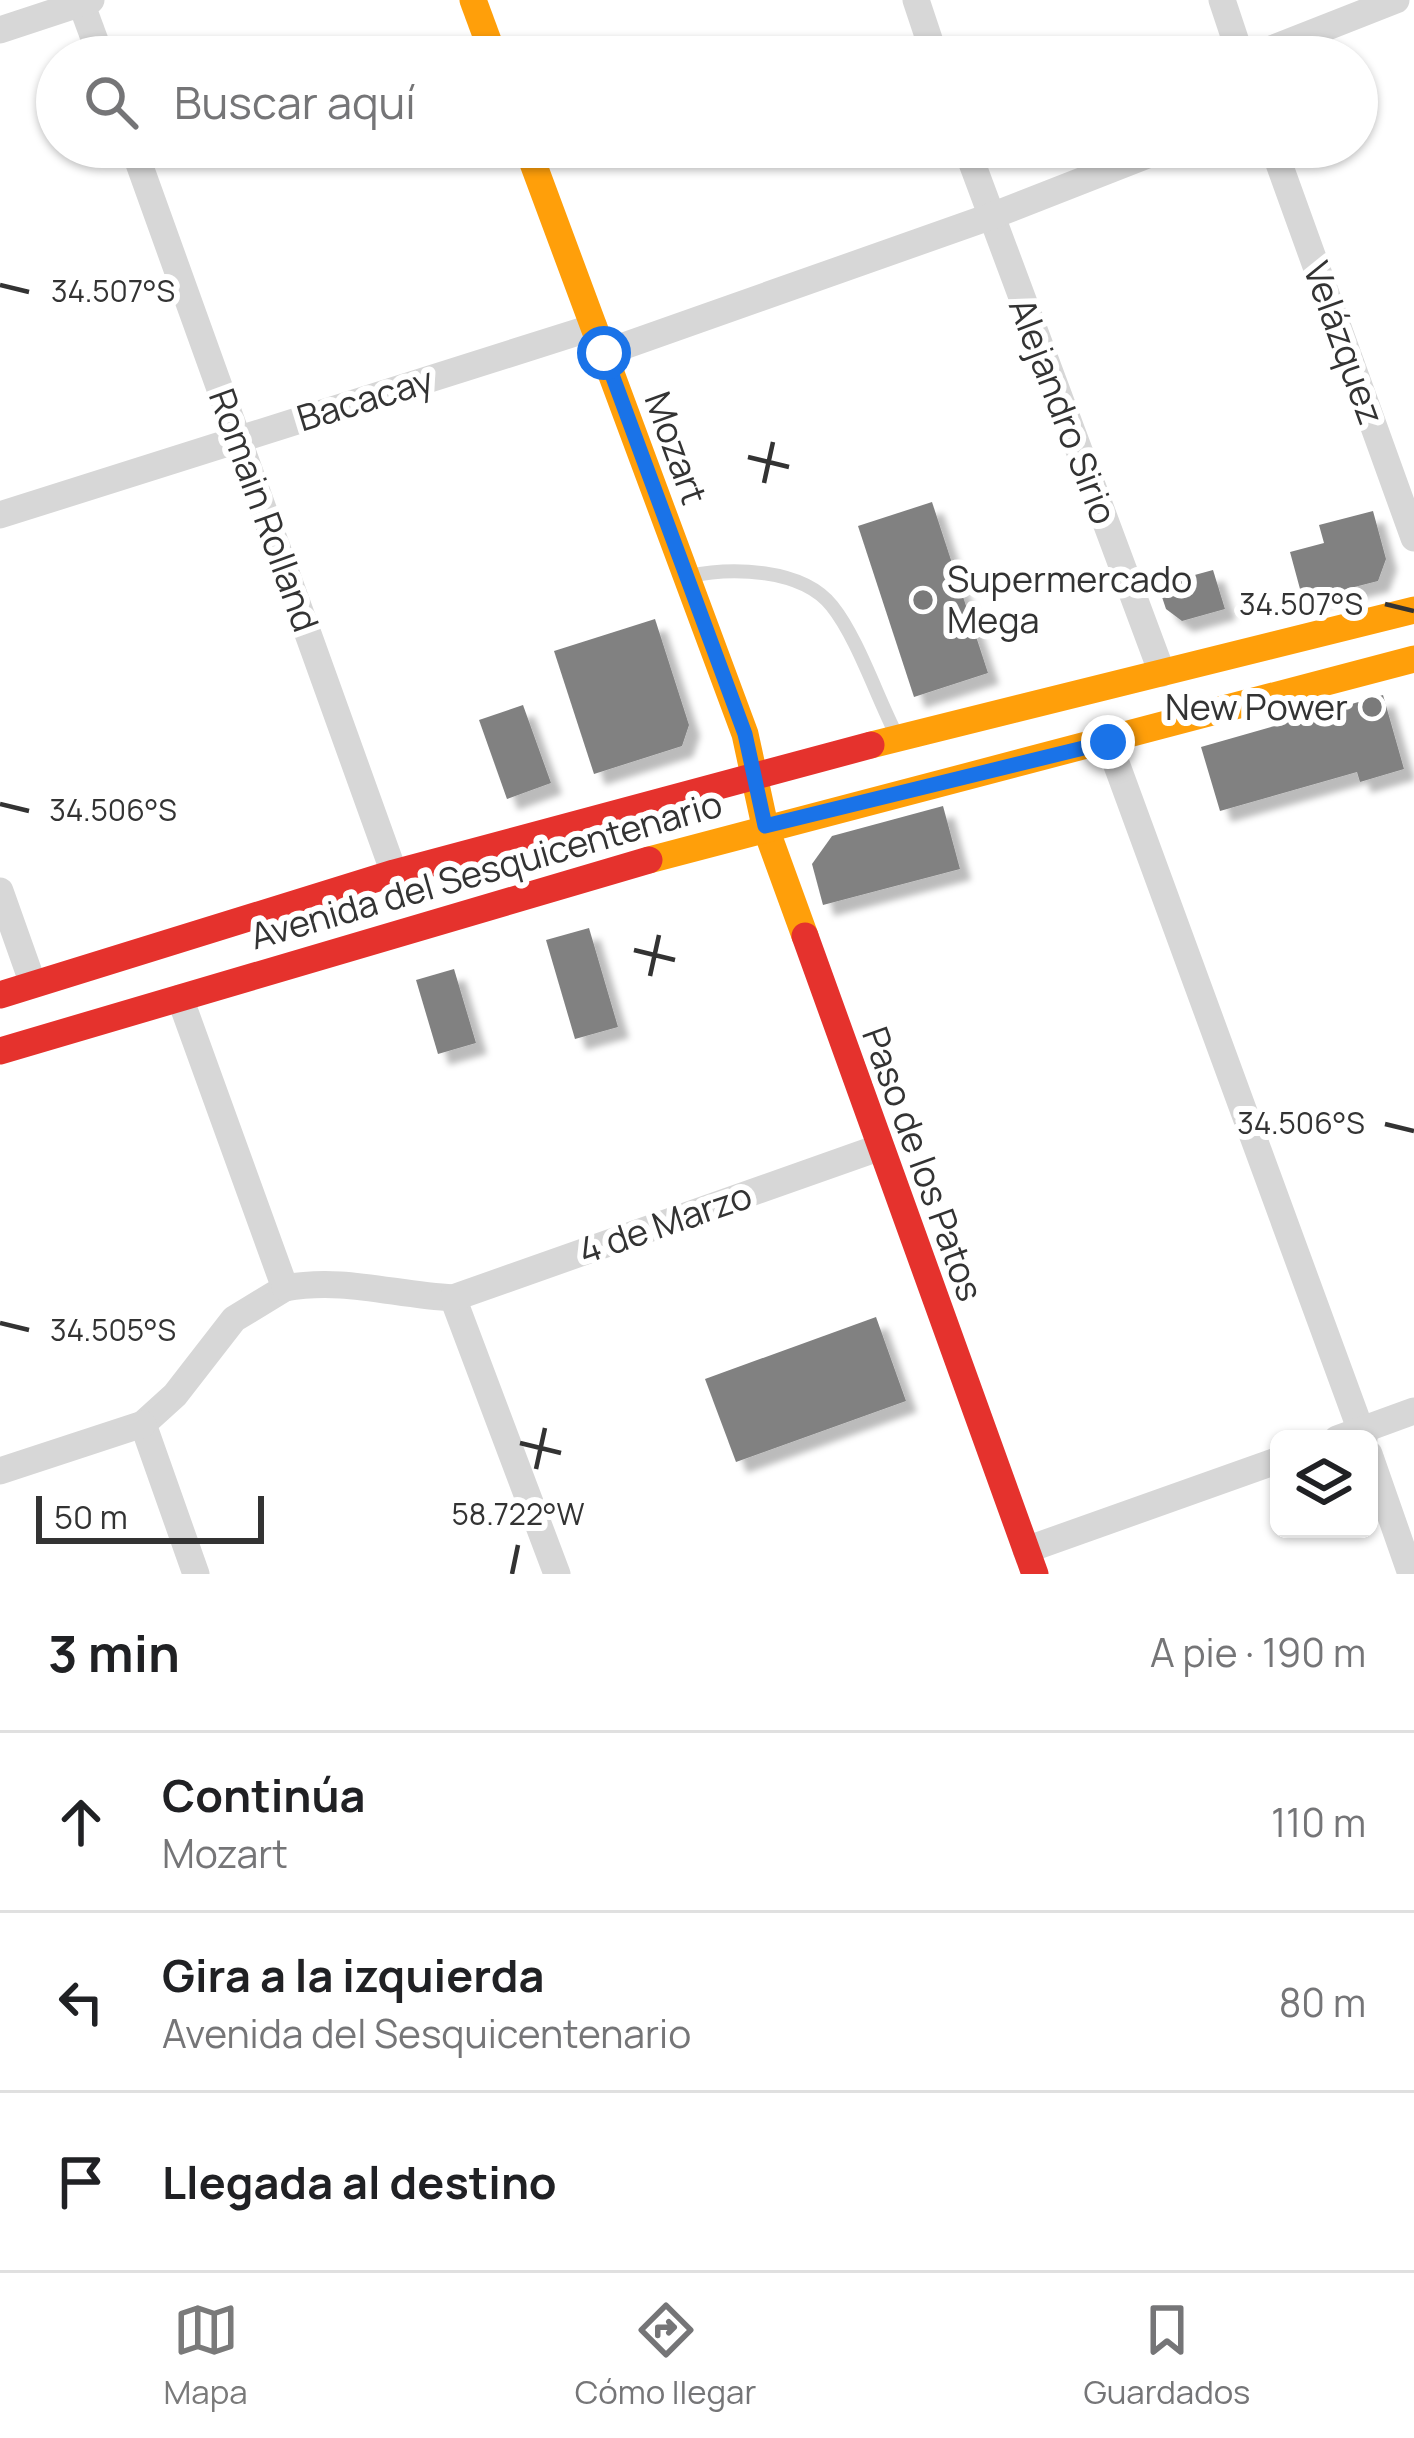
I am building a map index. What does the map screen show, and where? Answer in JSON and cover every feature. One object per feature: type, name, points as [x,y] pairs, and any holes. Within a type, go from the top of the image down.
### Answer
[{"type":"main road","points":[[472,0],[486,36]]},
{"type":"main road","name":"Mozart","points":[[535,168],[757,773]]},
{"type":"main road","name":"Avenida del Sesquicentenario","points":[[0,994],[394,873],[757,773],[1414,610]]},
{"type":"main road","name":"Avenida del Sesquicentenario","points":[[0,1051],[765,826],[1108,742],[1414,659]]},
{"type":"main road","name":"Paso de los Patos","points":[[757,773],[765,826],[1030,1562]]},
{"type":"street","points":[[916,0],[928,36]]},
{"type":"street","points":[[1222,0],[1237,36]]},
{"type":"street","points":[[1301,36],[1396,0]]},
{"type":"street","points":[[0,30],[84,1],[94,36]]},
{"type":"street","name":"Romain Rolland","points":[[141,168],[394,873]]},
{"type":"street","name":"Alejandro Sirio","points":[[973,168],[1162,674]]},
{"type":"street","name":"Bacacay","points":[[0,514],[238,439],[599,340],[989,217],[1114,168]]},
{"type":"street","name":"Velázquez","points":[[1282,168],[1414,538]]},
{"type":"street","points":[[1108,742],[1354,1430]]},
{"type":"street","points":[[0,891],[33,984]]},
{"type":"street","points":[[180,998],[285,1288]]},
{"type":"street","name":"4 de Marzo","points":[[453,1298],[878,1148]]},
{"type":"street","points":[[0,1471],[143,1424],[175,1395],[235,1319],[285,1288],[322,1281],[357,1283],[414,1296],[453,1298],[557,1574]]},
{"type":"street","points":[[1378,1430],[1414,1411]]},
{"type":"street","points":[[143,1424],[196,1574]]},
{"type":"street","points":[[1030,1562],[1270,1464]]},
{"type":"street","points":[[1378,1491],[1411,1574]]},
{"type":"lane","points":[[685,577],[723,568],[769,575],[802,585],[831,604],[898,739]]},
{"type":"building","name":"Supermercado Mega","points":[[932,502],[988,673],[914,697],[858,526]]},
{"type":"building","points":[[1373,511],[1386,559],[1378,581],[1303,600],[1290,552],[1324,543],[1319,525]]},
{"type":"building","points":[[1213,570],[1225,609],[1182,621],[1166,609],[1158,585]]},
{"type":"building","points":[[655,619],[689,725],[682,746],[594,774],[554,651]]},
{"type":"building","points":[[1383,695],[1404,769],[1360,782],[1357,772],[1220,811],[1201,747]]},
{"type":"building","points":[[523,705],[551,783],[507,799],[479,720]]},
{"type":"building","points":[[943,806],[960,869],[823,905],[812,864],[832,836]]},
{"type":"building","points":[[589,928],[618,1027],[575,1039],[546,940]]},
{"type":"building","points":[[454,969],[476,1043],[438,1054],[416,980]]},
{"type":"building","points":[[876,1317],[906,1401],[736,1462],[705,1379]]},
{"type":"traffic: slow","points":[[473,0],[486,36]]},
{"type":"traffic: slow","points":[[535,168],[745,734],[765,826],[805,936]]},
{"type":"traffic: slow","points":[[871,745],[1414,610]]},
{"type":"traffic: slow","points":[[649,860],[1414,659]]},
{"type":"traffic: jam","points":[[0,995],[394,873],[871,745]]},
{"type":"traffic: jam","points":[[0,1051],[649,860]]},
{"type":"traffic: jam","points":[[805,936],[1035,1574]]},
{"type":"place","name":"Supermercado Mega","points":[[923,600]]},
{"type":"place","name":"New Power","points":[[1372,707]]},
{"type":"route","points":[[604,353],[745,734],[765,826],[1108,742]]}]
